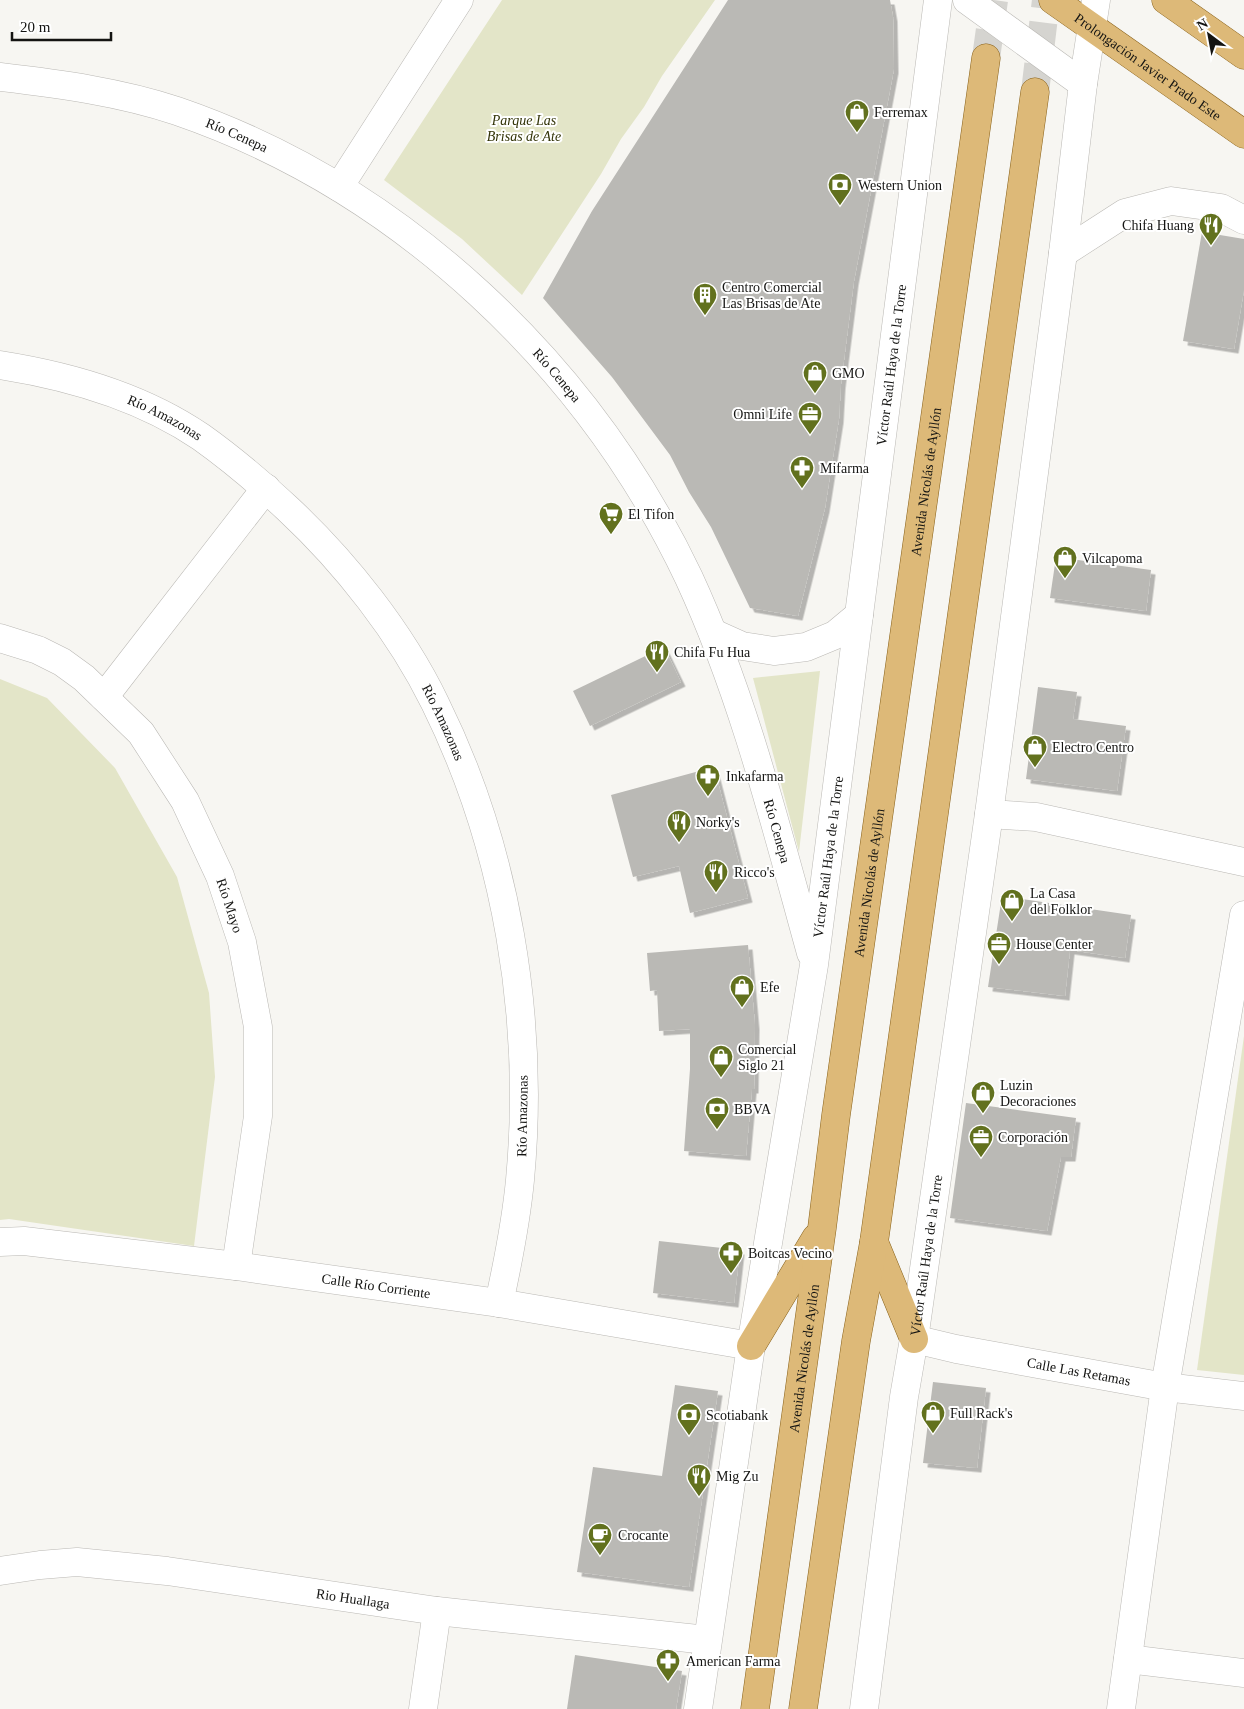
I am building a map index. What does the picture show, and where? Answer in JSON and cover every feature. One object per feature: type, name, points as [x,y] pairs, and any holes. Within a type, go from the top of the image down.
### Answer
[{"type":"main road","name":"Prolongación Javier Prado Este","points":[[1053,0],[1244,134]]},
{"type":"main road","points":[[1166,0],[1244,56]]},
{"type":"main road","name":"Avenida Nicolás de Ayllón","points":[[755,1709],[840,1085],[986,58]]},
{"type":"main road","points":[[803,1709],[856,1341],[874,1242],[1034,92]]},
{"type":"main road","points":[[751,1346],[822,1228]]},
{"type":"main road","points":[[874,1242],[914,1339]]},
{"type":"street","points":[[339,187],[459,0]]},
{"type":"street","name":"Víctor Raúl Haya de la Torre","points":[[698,1709],[751,1346],[814,965],[938,0]]},
{"type":"street","points":[[967,0],[1083,84]]},
{"type":"street","name":"Víctor Raúl Haya de la Torre","points":[[864,1709],[904,1397],[914,1339],[989,814],[1063,253],[1083,84],[1096,0]]},
{"type":"street","name":"Río Cenepa","points":[[0,77],[56,83],[116,94],[175,110],[231,132],[286,157],[339,187],[412,237],[479,293],[542,357],[597,425],[646,498],[688,576],[713,634],[752,746],[814,965]]},
{"type":"street","points":[[1063,253],[1125,214],[1171,201],[1221,208],[1244,220]]},
{"type":"street","name":"Río Amazonas","points":[[0,365],[41,371],[123,396],[162,414],[199,435],[266,488],[306,526],[343,566],[377,609],[435,702],[459,758],[480,816],[495,866],[510,934],[516,978],[523,1065],[524,1117],[520,1180],[512,1242],[499,1304]]},
{"type":"street","points":[[104,696],[266,488]]},
{"type":"street","points":[[713,634],[742,646],[774,651],[806,647],[835,635],[859,615]]},
{"type":"street","name":"Río Mayo","points":[[0,638],[38,650],[62,662],[84,678],[141,733],[185,801],[220,876],[242,942],[258,1027],[258,1116],[236,1266]]},
{"type":"street","points":[[989,814],[1036,817],[1244,862]]},
{"type":"street","points":[[1121,1709],[1165,1387],[1244,915]]},
{"type":"street","name":"Calle Río Corriente","points":[[0,1242],[24,1241],[236,1266],[499,1304],[751,1346]]},
{"type":"street","name":"Calle Las Retamas","points":[[914,1339],[956,1349],[1165,1387],[1244,1396]]},
{"type":"street","name":"Rio Huallaga","points":[[0,1571],[77,1562],[149,1569],[437,1611],[707,1640]]},
{"type":"street","points":[[423,1709],[437,1611]]},
{"type":"street","points":[[1128,1659],[1244,1673]]},
{"type":"green space","name":"Parque Las Brisas de Ate","points":[[502,0],[715,0],[662,76],[644,107],[621,139],[601,174],[522,295],[462,239],[384,180]]},
{"type":"green space","points":[[820,671],[799,852],[753,678]]},
{"type":"green space","points":[[0,679],[47,698],[115,768],[177,877],[209,993],[215,1077],[194,1246],[9,1219],[0,1220]]},
{"type":"green space","points":[[1244,1036],[1244,1375],[1197,1370]]},
{"type":"building","name":"Centro Comercial Las Brisas de Ate","points":[[728,0],[890,0],[893,17],[894,69],[854,281],[841,384],[839,419],[825,508],[798,616],[750,608],[711,527],[689,492],[670,455],[612,377],[543,298],[592,211]]},
{"type":"building","points":[[1202,232],[1244,239],[1244,290],[1234,349],[1183,341]]},
{"type":"building","points":[[1056,557],[1151,570],[1146,611],[1050,598]]},
{"type":"building","points":[[664,647],[681,682],[590,726],[573,691]]},
{"type":"building","points":[[1038,687],[1077,692],[1073,719],[1126,726],[1117,791],[1026,779]]},
{"type":"building","points":[[714,767],[748,898],[690,913],[679,866],[633,877],[611,795]]},
{"type":"building","points":[[1002,896],[1131,915],[1125,958],[1070,950],[1065,996],[988,987]]},
{"type":"building","points":[[748,945],[755,1025],[754,1089],[752,1089],[746,1156],[684,1151],[690,1069],[690,1029],[659,1031],[657,990],[650,991],[647,953]]},
{"type":"building","points":[[966,1103],[1076,1118],[1071,1157],[1061,1157],[1047,1231],[950,1218]]},
{"type":"building","points":[[659,1241],[740,1250],[734,1303],[653,1293]]},
{"type":"building","points":[[933,1382],[986,1388],[977,1468],[923,1463]]},
{"type":"building","points":[[675,1385],[718,1391],[689,1587],[577,1572],[593,1467],[662,1476]]},
{"type":"building","points":[[575,1655],[682,1671],[676,1709],[567,1709]]},
{"type":"tunnel","points":[[986,58],[994,0]]},
{"type":"tunnel","points":[[1035,92],[1046,0]]},
{"type":"place","name":"Ferremax","points":[[857,133]]},
{"type":"place","name":"Western Union","points":[[840,206]]},
{"type":"place","name":"Chifa Huang","points":[[1211,246]]},
{"type":"place","name":"Centro Comercial Las Brisas de Ate","points":[[705,316]]},
{"type":"place","name":"GMO","points":[[815,394]]},
{"type":"place","name":"Omni Life","points":[[810,435]]},
{"type":"place","name":"Mifarma","points":[[802,489]]},
{"type":"place","name":"El Tifon","points":[[611,535]]},
{"type":"place","name":"Vilcapoma","points":[[1065,579]]},
{"type":"place","name":"Chifa Fu Hua","points":[[657,673]]},
{"type":"place","name":"Electro Centro","points":[[1035,768]]},
{"type":"place","name":"Inkafarma","points":[[708,797]]},
{"type":"place","name":"Norky's","points":[[679,843]]},
{"type":"place","name":"Ricco's","points":[[716,893]]},
{"type":"place","name":"La Casa del Folklor","points":[[1012,922]]},
{"type":"place","name":"House Center","points":[[999,965]]},
{"type":"place","name":"Efe","points":[[742,1008]]},
{"type":"place","name":"Comercial Siglo 21","points":[[721,1078]]},
{"type":"place","name":"Luzin Decoraciones","points":[[983,1114]]},
{"type":"place","name":"BBVA","points":[[717,1130]]},
{"type":"place","name":"Corporación","points":[[981,1158]]},
{"type":"place","name":"Boitcas Vecino","points":[[731,1274]]},
{"type":"place","name":"Full Rack's","points":[[933,1434]]},
{"type":"place","name":"Scotiabank","points":[[689,1436]]},
{"type":"place","name":"Mig Zu","points":[[699,1497]]},
{"type":"place","name":"Crocante","points":[[600,1556]]},
{"type":"place","name":"American Farma","points":[[668,1682]]}]
